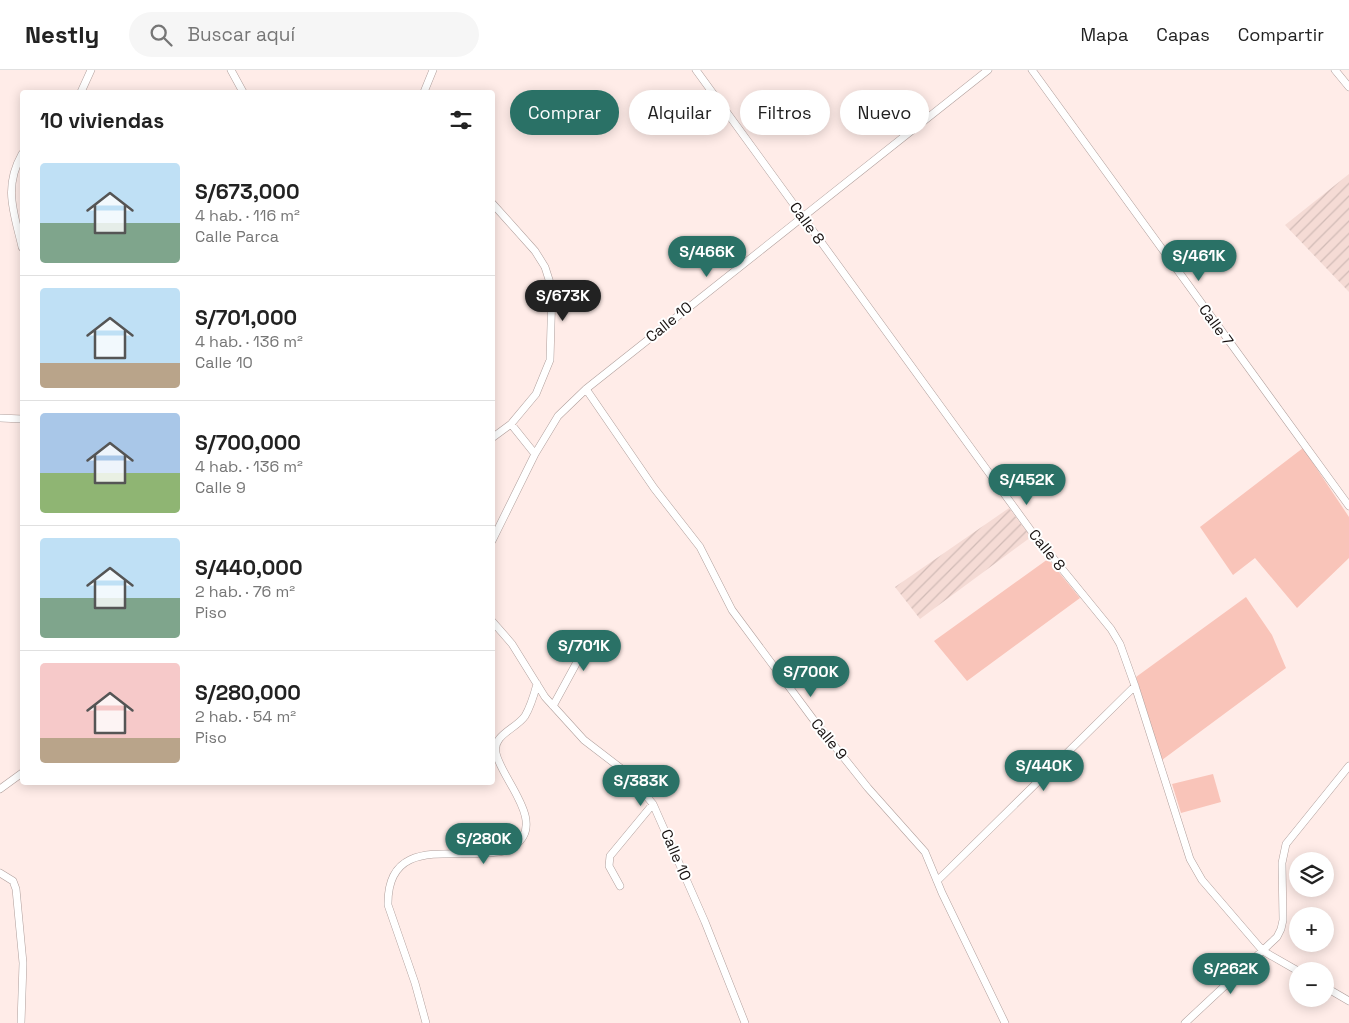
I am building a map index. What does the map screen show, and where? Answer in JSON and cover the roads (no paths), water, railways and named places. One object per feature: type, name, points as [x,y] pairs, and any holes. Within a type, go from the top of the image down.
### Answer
[{"type":"street","points":[[82,90],[91,70]]},
{"type":"street","points":[[231,70],[242,90]]},
{"type":"street","points":[[425,90],[433,70]]},
{"type":"street","name":"Calle 8","points":[[696,70],[1032,532],[1111,629],[1120,644],[1135,686],[1195,870],[1263,950],[1289,966]]},
{"type":"street","name":"Calle 10","points":[[495,535],[535,454],[558,416],[586,389],[988,70]]},
{"type":"street","name":"Calle 7","points":[[1032,70],[1349,506]]},
{"type":"street","points":[[1335,70],[1349,87]]},
{"type":"street","points":[[20,158],[16,165],[11,192],[20,237]]},
{"type":"street","points":[[495,206],[535,251],[545,267],[552,289],[550,360],[536,394],[511,424],[495,436]]},
{"type":"street","name":"Calle 9","points":[[586,389],[654,488],[700,547],[732,610],[813,719],[868,788],[919,844],[930,863],[937,882],[1005,1023]]},
{"type":"street","points":[[0,418],[20,419]]},
{"type":"street","points":[[511,424],[535,454]]},
{"type":"street","name":"Calle 10","points":[[495,624],[512,644],[553,706],[584,740],[627,773],[653,804],[705,922],[746,1023]]},
{"type":"street","points":[[553,706],[589,640]]},
{"type":"street","points":[[426,1023],[415,983],[388,905],[388,893],[392,877],[402,863],[411,858],[428,854],[471,855],[503,852],[519,841],[526,823],[523,805],[500,765],[496,748],[501,736],[517,725],[526,714],[537,684]]},
{"type":"street","points":[[937,882],[1135,686]]},
{"type":"street","points":[[1185,1023],[1277,937],[1283,920],[1282,863],[1286,844],[1349,766]]},
{"type":"street","points":[[0,789],[20,772]]},
{"type":"street","points":[[620,886],[609,866],[610,856],[653,804]]},
{"type":"street","points":[[0,873],[13,881],[16,889],[23,963],[21,1023]]},
{"type":"street","points":[[1334,993],[1349,1002]]}]
